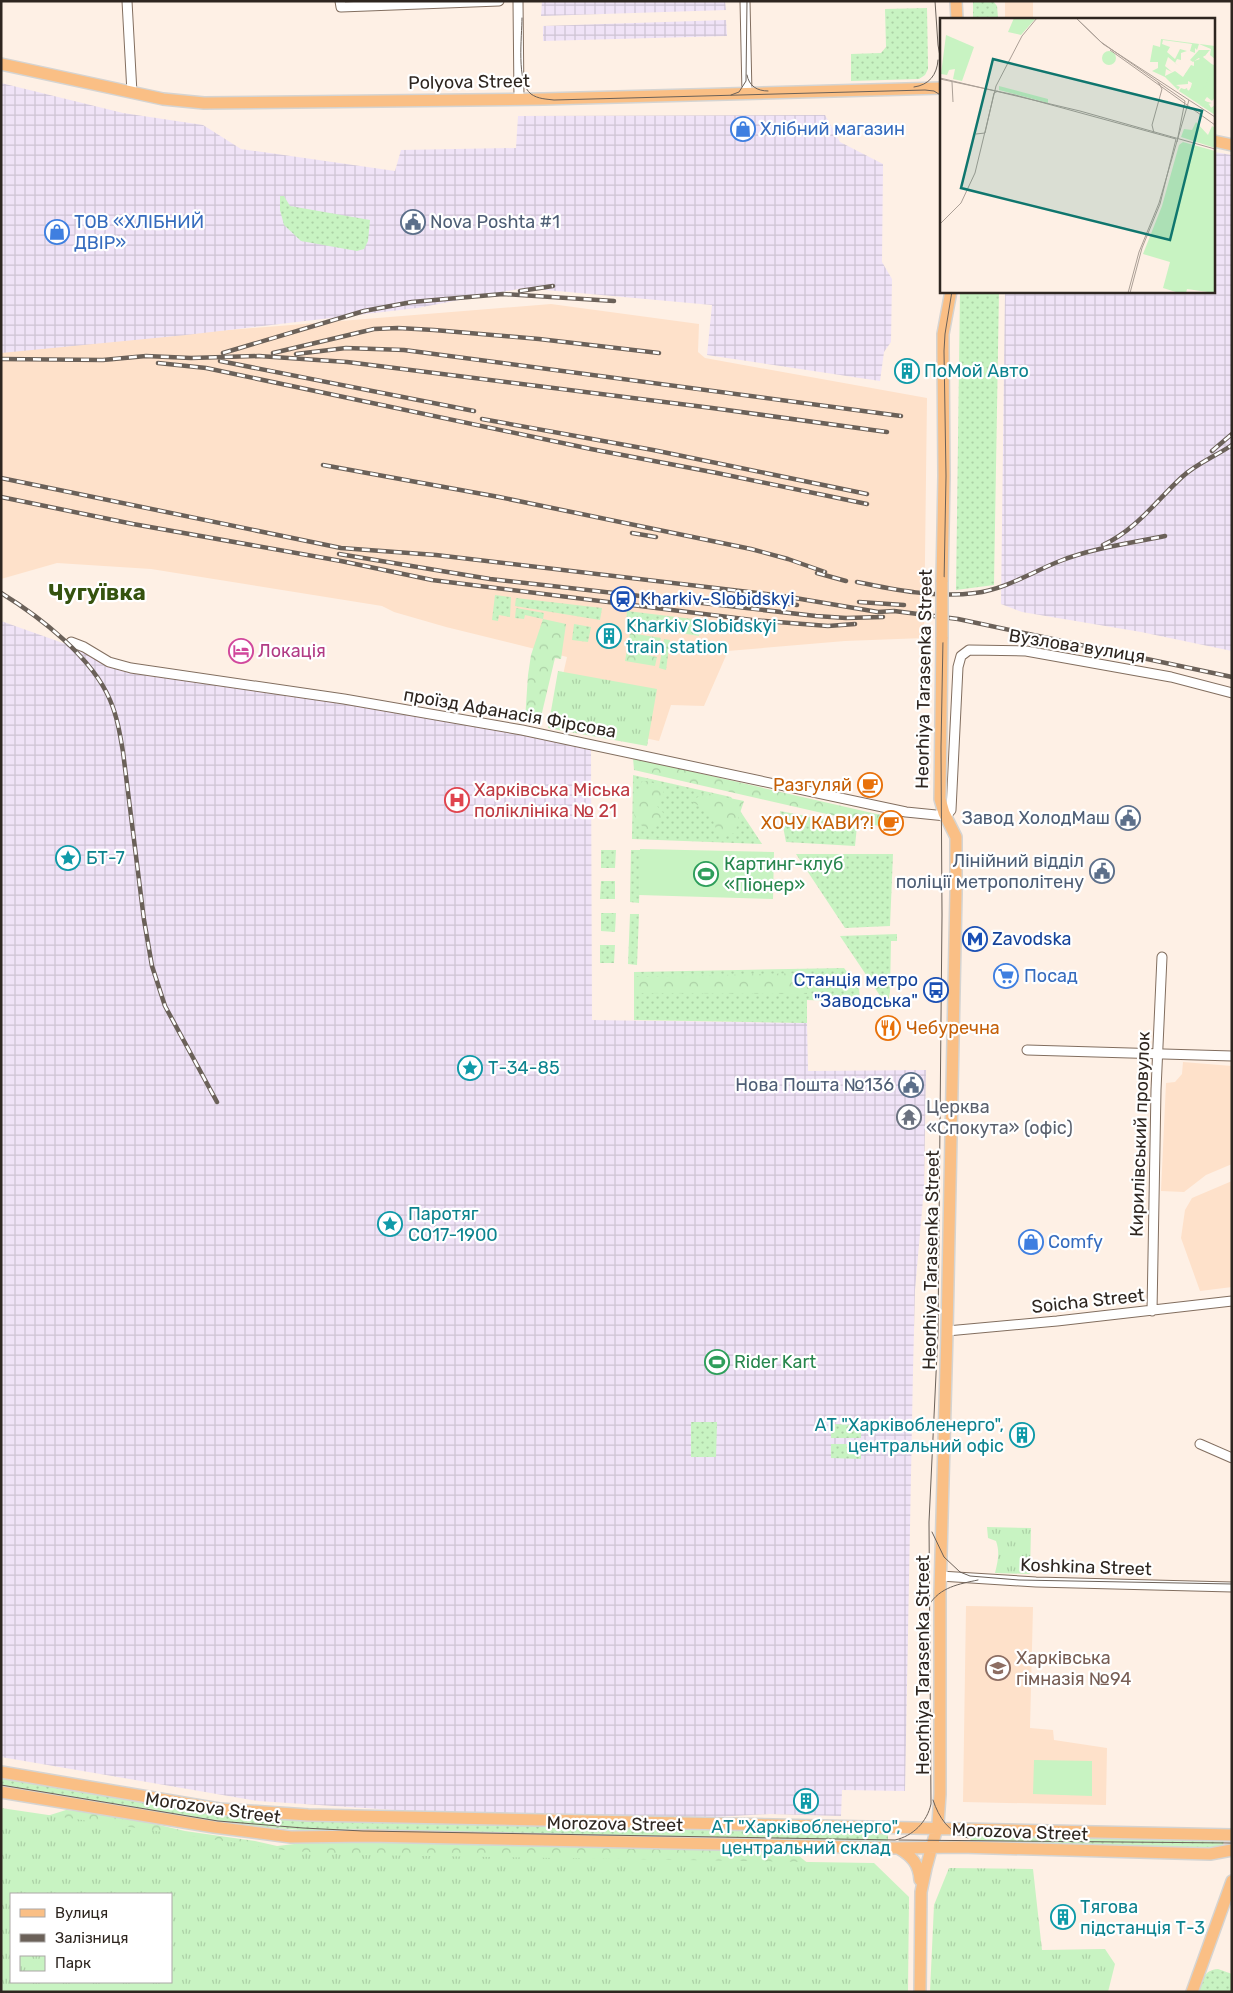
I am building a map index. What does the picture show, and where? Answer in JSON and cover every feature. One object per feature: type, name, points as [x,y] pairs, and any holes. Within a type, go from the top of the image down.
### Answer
[{"type":"main road","points":[[956,1],[957,18]]},
{"type":"main road","name":"Polyova Street","points":[[1,64],[132,93],[182,102],[204,103],[519,99],[940,88]]},
{"type":"main road","points":[[1216,141],[1232,144]]},
{"type":"main road","name":"Heorhiya Tarasenka Street","points":[[920,1992],[921,1892],[938,1828],[940,1794],[940,1576],[947,1331],[956,846],[954,831],[940,799],[944,476],[943,334],[951,292]]},
{"type":"main road","name":"Morozova Street","points":[[1,1772],[219,1809],[308,1815],[1232,1835]]},
{"type":"main road","name":"Morozova Street","points":[[1,1792],[214,1828],[290,1837],[370,1836],[1210,1854],[1232,1850]]},
{"type":"main road","points":[[898,1848],[910,1856],[917,1864],[921,1892]]},
{"type":"main road","points":[[1192,1992],[1232,1880]]},
{"type":"street","points":[[127,1],[132,93]]},
{"type":"street","points":[[340,1],[341,7],[499,1]]},
{"type":"street","points":[[518,1],[519,99]]},
{"type":"street","points":[[745,1],[747,94]]},
{"type":"street","name":"проїзд Афанасія Фірсова","points":[[71,642],[84,647],[109,662],[131,668],[344,699],[519,729],[906,812],[946,816]]},
{"type":"street","name":"Вузлова вулиця","points":[[946,816],[951,810],[958,667],[961,656],[969,650],[1026,651],[1171,677],[1232,693]]},
{"type":"street","name":"Кирилівський провулок","points":[[1152,1311],[1162,958]]},
{"type":"street","points":[[1027,1050],[1232,1056]]},
{"type":"street","name":"Soicha Street","points":[[947,1331],[1152,1311],[1232,1301]]},
{"type":"street","points":[[1200,1444],[1232,1458]]},
{"type":"street","name":"Koshkina Street","points":[[940,1576],[1036,1582],[1232,1587]]},
{"type":"shaded area","points":[[542,1],[725,1],[726,10],[541,16]]},
{"type":"shaded area","points":[[1005,1],[1033,1],[1033,17],[1005,17]]},
{"type":"shaded area","points":[[726,20],[727,36],[543,41],[543,26]]},
{"type":"shaded area","points":[[1,83],[123,113],[203,125],[241,149],[395,171],[401,150],[516,148],[518,116],[825,115],[840,142],[883,164],[882,262],[892,279],[891,342],[884,352],[880,381],[707,355],[712,305],[524,288],[417,308],[186,335],[1,353]]},
{"type":"shaded area","points":[[1216,152],[1232,155],[1232,651],[1141,632],[1022,612],[1001,604],[1005,292],[1216,292]]},
{"type":"shaded area","points":[[551,304],[699,324],[698,352],[705,358],[927,398],[924,638],[845,641],[728,651],[704,706],[671,705],[659,741],[553,719],[567,657],[446,627],[394,612],[382,606],[151,569],[57,563],[1,579],[1,351],[192,333]]},
{"type":"shaded area","points":[[1,621],[136,669],[416,711],[591,750],[592,1020],[807,1023],[808,1071],[926,1070],[924,1188],[915,1290],[905,1791],[842,1790],[841,1816],[770,1814],[678,1819],[471,1815],[258,1801],[1,1757]]},
{"type":"shaded area","points":[[1183,1062],[1232,1066],[1232,1164],[1206,1175],[1184,1192],[1161,1191],[1166,1083],[1175,1082],[1182,1074]]},
{"type":"shaded area","points":[[1232,1181],[1232,1287],[1200,1291],[1181,1238],[1185,1210],[1192,1198]]},
{"type":"shaded area","name":"Харківська гімназія №94","points":[[966,1606],[1033,1607],[1030,1728],[1053,1730],[1054,1740],[1107,1748],[1106,1805],[963,1802]]},
{"type":"green space","points":[[973,1],[993,1],[997,6],[998,18],[973,18]]},
{"type":"green space","points":[[927,8],[928,69],[925,75],[919,79],[851,81],[851,54],[881,53],[886,47],[885,9]]},
{"type":"green space","points":[[280,196],[284,196],[290,206],[370,220],[368,241],[364,249],[357,251],[301,241],[284,225],[280,210]]},
{"type":"green space","points":[[960,292],[999,292],[994,585],[956,590]]},
{"type":"green space","points":[[495,595],[511,597],[510,617],[499,615],[498,621],[492,620]]},
{"type":"green space","points":[[516,598],[602,608],[600,620],[515,606]]},
{"type":"green space","points":[[516,608],[544,613],[543,619],[525,615],[524,619],[515,618]]},
{"type":"green space","points":[[627,611],[701,620],[699,636],[626,624]]},
{"type":"green space","points":[[543,619],[566,624],[561,659],[555,658],[540,721],[525,720],[531,655]]},
{"type":"green space","points":[[574,624],[591,627],[588,642],[572,640]]},
{"type":"green space","points":[[630,633],[661,638],[658,650],[642,648],[641,654],[657,657],[655,666],[625,661]]},
{"type":"green space","points":[[664,639],[670,640],[666,670],[659,668]]},
{"type":"green space","points":[[558,671],[657,689],[647,746],[548,728]]},
{"type":"green space","points":[[633,758],[881,815],[879,826],[634,770]]},
{"type":"green space","points":[[633,775],[731,797],[762,844],[632,839]]},
{"type":"green space","points":[[642,781],[648,781],[661,786],[665,796],[657,806],[666,816],[652,831],[644,827],[635,817],[634,804]]},
{"type":"green space","points":[[705,793],[744,801],[737,822],[736,832],[723,838],[717,831],[710,813],[691,801]]},
{"type":"green space","points":[[780,811],[857,826],[855,846],[786,842]]},
{"type":"green space","name":"Картинг-клуб «Піонер»","points":[[640,849],[774,852],[773,899],[639,895]]},
{"type":"green space","points":[[601,850],[616,850],[615,868],[601,868]]},
{"type":"green space","points":[[631,850],[641,850],[639,903],[630,902]]},
{"type":"green space","points":[[796,854],[893,854],[890,926],[845,928]]},
{"type":"green space","points":[[601,881],[615,881],[615,899],[600,899]]},
{"type":"green space","points":[[601,913],[616,913],[615,932],[601,931]]},
{"type":"green space","points":[[630,914],[639,914],[637,965],[628,964]]},
{"type":"green space","points":[[897,934],[897,941],[891,941],[890,992],[887,1006],[840,936]]},
{"type":"green space","points":[[600,945],[615,945],[614,963],[600,963]]},
{"type":"green space","points":[[844,968],[859,987],[860,1002],[807,1000],[807,1023],[634,1020],[634,972]]},
{"type":"green space","points":[[806,973],[807,994],[634,993],[635,977]]},
{"type":"green space","points":[[691,1422],[717,1422],[716,1457],[691,1457]]},
{"type":"green space","points":[[831,1424],[861,1425],[861,1438],[831,1438]]},
{"type":"green space","points":[[831,1444],[861,1444],[861,1459],[831,1458]]},
{"type":"green space","points":[[987,1527],[1031,1528],[1030,1574],[995,1573],[998,1549],[996,1541],[988,1538]]},
{"type":"green space","points":[[1034,1760],[1092,1761],[1092,1796],[1033,1794]]},
{"type":"green space","points":[[1,1775],[214,1812],[888,1831],[888,1844],[326,1832],[213,1823],[1,1788]]},
{"type":"green space","points":[[1,1808],[291,1851],[359,1855],[874,1863],[909,1897],[908,1992],[1,1992]]},
{"type":"green space","points":[[66,1810],[107,1813],[185,1831],[277,1846],[303,1843],[445,1841],[793,1851],[810,1865],[172,1894],[28,1822]]},
{"type":"green space","points":[[971,1833],[1224,1838],[1223,1849],[970,1845]]},
{"type":"green space","points":[[949,1868],[1033,1869],[1042,1950],[1105,1949],[1115,1964],[1108,1992],[930,1992],[934,1905]]},
{"type":"green space","points":[[1218,1969],[1232,1974],[1232,1992],[1198,1992],[1202,1980],[1207,1974]]},
{"type":"tram line","points":[[731,95],[739,92],[746,81],[747,1]]},
{"type":"tram line","points":[[935,1],[940,56]]},
{"type":"tram line","points":[[522,18],[521,59],[523,80],[531,94],[542,99],[925,90],[934,91],[940,95]]},
{"type":"tram line","points":[[914,87],[928,82],[934,75],[938,60]]},
{"type":"tram line","points":[[747,75],[754,87],[768,91]]},
{"type":"tram line","points":[[1,1785],[218,1821],[363,1831],[895,1840],[913,1832],[923,1822],[931,1804],[929,1522],[938,1332],[942,915],[941,747],[946,476],[944,351],[952,292]]},
{"type":"tram line","points":[[932,1532],[944,1557],[960,1572],[970,1576],[1019,1580],[1232,1584]]},
{"type":"tram line","points":[[929,1605],[944,1590],[978,1580]]},
{"type":"tram line","points":[[933,1800],[938,1813],[950,1829],[968,1838]]},
{"type":"tram line","points":[[899,1840],[1232,1843]]},
{"type":"railway","points":[[520,291],[553,286]]},
{"type":"railway","points":[[223,353],[364,311],[412,302],[503,294],[614,301]]},
{"type":"railway","points":[[273,353],[374,329],[398,328],[539,339],[659,353]]},
{"type":"railway","points":[[296,354],[346,348],[404,350],[901,416]]},
{"type":"railway","points":[[1,359],[103,360],[146,356],[191,358],[259,356],[347,362],[887,432]]},
{"type":"railway","points":[[220,361],[474,411]]},
{"type":"railway","points":[[158,363],[206,368],[591,449],[867,504]]},
{"type":"railway","points":[[482,419],[653,450],[867,494]]},
{"type":"railway","points":[[1212,451],[1232,434]]},
{"type":"railway","points":[[1103,545],[1115,539],[1136,523],[1188,472],[1232,445]]},
{"type":"railway","points":[[323,465],[499,497],[751,549],[825,572]]},
{"type":"railway","points":[[1,478],[341,548],[436,555],[783,596],[878,612],[894,611],[958,619],[1232,677]]},
{"type":"railway","points":[[1,497],[133,524],[341,561],[432,580],[752,620],[828,626],[855,624]]},
{"type":"railway","points":[[632,533],[656,537]]},
{"type":"railway","points":[[857,582],[931,594],[975,593],[997,588],[1060,561],[1086,553],[1165,536]]},
{"type":"railway","points":[[339,554],[490,579],[816,616],[846,618],[883,617]]},
{"type":"railway","points":[[817,573],[846,581]]},
{"type":"railway","points":[[1,593],[32,614],[63,639],[91,669],[102,684],[110,700],[123,752],[144,920],[152,966],[165,1006],[217,1102]]},
{"type":"railway","points":[[750,599],[797,605]]},
{"type":"railway","points":[[859,602],[904,605]]},
{"type":"place","name":"Хлібний магазин","points":[[743,129]]},
{"type":"place","name":"Nova Poshta #1","points":[[413,222]]},
{"type":"place","name":"ТОВ «ХЛІБНИЙ ДВІР»","points":[[57,232]]},
{"type":"place","name":"ПоМой Авто","points":[[907,371]]},
{"type":"place","name":"Kharkіv-Slobidskyi","points":[[623,599]]},
{"type":"place","name":"Kharkiv Slobidskyi train station","points":[[609,636]]},
{"type":"place","name":"Локація","points":[[241,651]]},
{"type":"place","name":"Разгуляй","points":[[870,785]]},
{"type":"place","name":"Харківська Міська поліклініка № 21","points":[[457,800]]},
{"type":"place","name":"Завод ХолодМаш","points":[[1128,818]]},
{"type":"place","name":"ХОЧУ КАВИ?!","points":[[891,823]]},
{"type":"place","name":"БТ-7","points":[[68,858]]},
{"type":"place","name":"Лінійний відділ поліції метрополітену","points":[[1102,871]]},
{"type":"place","name":"Картинг-клуб «Піонер»","points":[[706,874]]},
{"type":"place","name":"Zavodska","points":[[975,939]]},
{"type":"place","name":"Посад","points":[[1006,976]]},
{"type":"place","name":"Станція метро \"Заводська\"","points":[[936,990]]},
{"type":"place","name":"Чебуречна","points":[[888,1028]]},
{"type":"place","name":"Т-34-85","points":[[470,1068]]},
{"type":"place","name":"Нова Пошта №136","points":[[911,1085]]},
{"type":"place","name":"Церква «Спокута» (офіс)","points":[[909,1117]]},
{"type":"place","name":"Паротяг СО17-1900","points":[[390,1224]]},
{"type":"place","name":"Comfy","points":[[1031,1242]]},
{"type":"place","name":"Rider Kart","points":[[717,1362]]},
{"type":"place","name":"АТ \"Харківобленерго\", центральний офіс","points":[[1022,1435]]},
{"type":"place","name":"Харківська гімназія №94","points":[[998,1668]]},
{"type":"place","name":"АТ \"Харківобленерго\", центральний склад","points":[[806,1801]]},
{"type":"place","name":"Тягова підстанція Т-3","points":[[1063,1917]]},
{"type":"district","name":"Чугуївка","points":[[97,592]]}]
